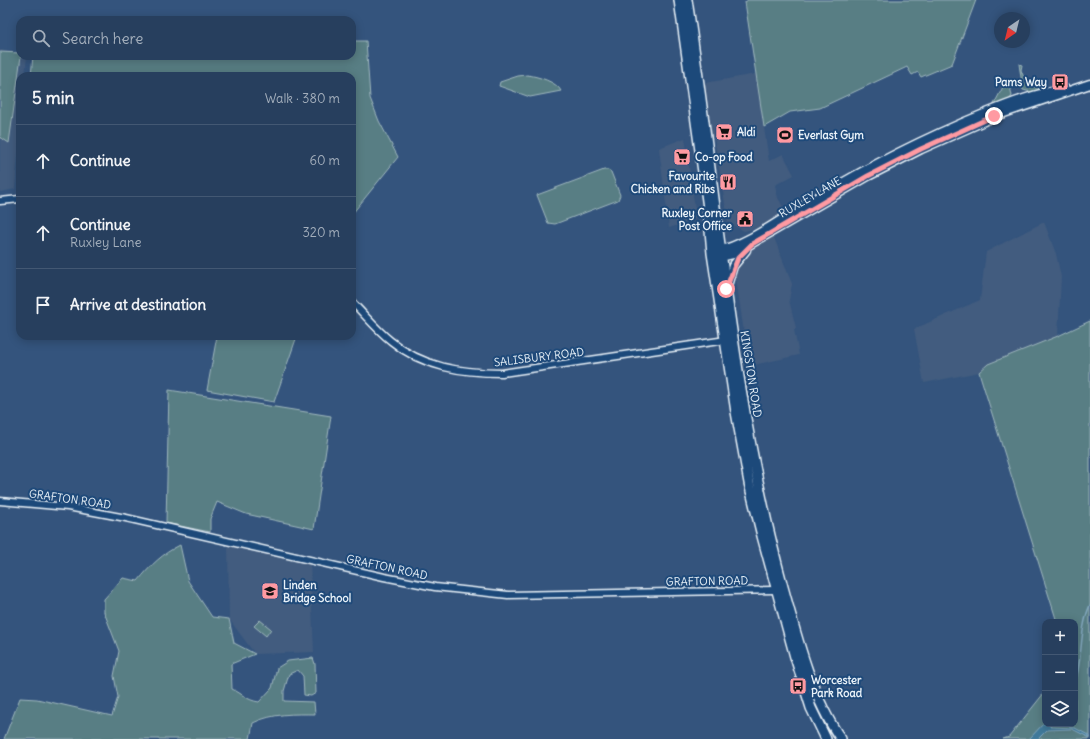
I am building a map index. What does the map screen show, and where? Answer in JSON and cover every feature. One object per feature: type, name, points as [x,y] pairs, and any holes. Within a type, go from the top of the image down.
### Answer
[{"type":"highway","name":"KINGSTON ROAD","points":[[679,0],[708,208],[717,255],[726,289],[752,449],[775,558],[792,618],[817,692],[829,721],[840,739]]},
{"type":"highway","name":"KINGSTON ROAD","points":[[687,0],[726,340],[736,412],[749,483],[776,590],[811,708],[826,739]]},
{"type":"main road","name":"RUXLEY LANE","points":[[717,255],[733,254],[868,176],[921,149],[994,116],[1052,98],[1072,89],[1090,84]]},
{"type":"main road","name":"RUXLEY LANE","points":[[717,255],[763,230],[847,180],[964,122],[1031,96],[1053,91],[1072,89]]},
{"type":"main road","points":[[726,289],[738,258],[752,244]]},
{"type":"main road","points":[[830,739],[840,739]]},
{"type":"street","points":[[0,201],[16,199]]},
{"type":"street","name":"SALISBURY ROAD","points":[[356,306],[391,341],[410,354],[436,365],[479,373],[502,373],[726,340]]},
{"type":"street","name":"GRAFTON ROAD","points":[[0,501],[68,507],[126,518],[384,577],[470,592],[508,595],[776,590]]},
{"type":"shaded area","points":[[0,50],[16,52],[16,60],[27,60],[25,72],[16,72],[15,189],[0,192]]},
{"type":"shaded area","points":[[756,74],[769,161],[783,154],[794,175],[775,185],[778,198],[786,212],[757,228],[744,231],[728,222],[714,137],[712,137],[705,83]]},
{"type":"shaded area","points":[[685,138],[696,216],[694,220],[669,228],[659,148]]},
{"type":"shaded area","points":[[1044,222],[1056,254],[1061,277],[1058,336],[988,364],[979,372],[924,383],[914,329],[980,300],[986,252]]},
{"type":"shaded area","points":[[773,235],[792,284],[789,300],[796,328],[794,330],[799,355],[749,366],[735,272],[737,265],[746,252]]},
{"type":"shaded area","name":"Linden Bridge School","points":[[228,544],[310,562],[314,652],[255,654],[229,619]]},
{"type":"shaded area","points":[[1042,725],[1042,727],[1075,728],[1090,736],[1090,738],[1072,729],[1047,730],[1038,739],[1029,739]]},
{"type":"green space","points":[[748,0],[976,0],[952,64],[921,77],[918,72],[912,75],[907,67],[820,108],[790,112],[764,127],[745,2]]},
{"type":"green space","points":[[356,41],[366,41],[370,98],[379,121],[398,157],[356,209],[356,72],[31,72],[33,60],[356,60]]},
{"type":"green space","points":[[0,52],[16,53],[16,60],[20,60],[19,72],[16,72],[16,92],[9,143],[0,137]]},
{"type":"green space","points":[[1019,64],[1022,65],[1021,70],[1026,83],[1042,90],[1032,92],[1023,90]]},
{"type":"green space","points":[[527,75],[551,82],[561,91],[530,97],[499,86],[500,82],[518,76]]},
{"type":"green space","points":[[1010,86],[1012,96],[1009,100],[993,106],[1003,87]]},
{"type":"green space","points":[[604,170],[611,172],[620,195],[618,200],[555,224],[548,223],[537,195]]},
{"type":"green space","points":[[1090,321],[1090,739],[1003,739],[1009,737],[1042,696],[1042,727],[1078,727],[1078,619],[1056,619],[979,372],[988,364],[1058,336]]},
{"type":"green space","points":[[216,340],[296,340],[274,402],[207,390]]},
{"type":"green space","points":[[169,390],[331,416],[314,529],[246,514],[217,502],[210,519],[210,532],[166,523]]},
{"type":"green space","points":[[180,545],[188,581],[212,617],[229,619],[234,643],[255,654],[231,664],[232,689],[259,702],[272,688],[277,668],[288,661],[313,658],[315,664],[316,693],[311,696],[304,695],[303,676],[298,670],[289,674],[284,691],[284,701],[314,702],[315,714],[268,717],[253,723],[250,739],[4,739],[20,698],[37,699],[112,716],[118,697],[114,676],[119,651],[104,612],[104,599],[123,578],[138,581],[157,560]]},
{"type":"green space","points":[[260,620],[271,629],[266,636],[254,626]]},
{"type":"waterway","points":[[1078,668],[1084,624],[1090,605]]},
{"type":"place","name":"Pams Way","points":[[1060,82]]},
{"type":"place","name":"Aldi","points":[[724,132]]},
{"type":"place","name":"Everlast Gym","points":[[785,135]]},
{"type":"place","name":"Co-op Food","points":[[682,157]]},
{"type":"place","name":"Favourite Chicken and Ribs","points":[[728,182]]},
{"type":"place","name":"Ruxley Corner Post Office","points":[[745,219]]},
{"type":"place","name":"Linden Bridge School","points":[[270,591]]},
{"type":"place","name":"Worcester Park Road","points":[[798,686]]},
{"type":"route","points":[[726,289],[733,266],[738,258],[752,244],[868,176],[921,149],[994,116]]}]
